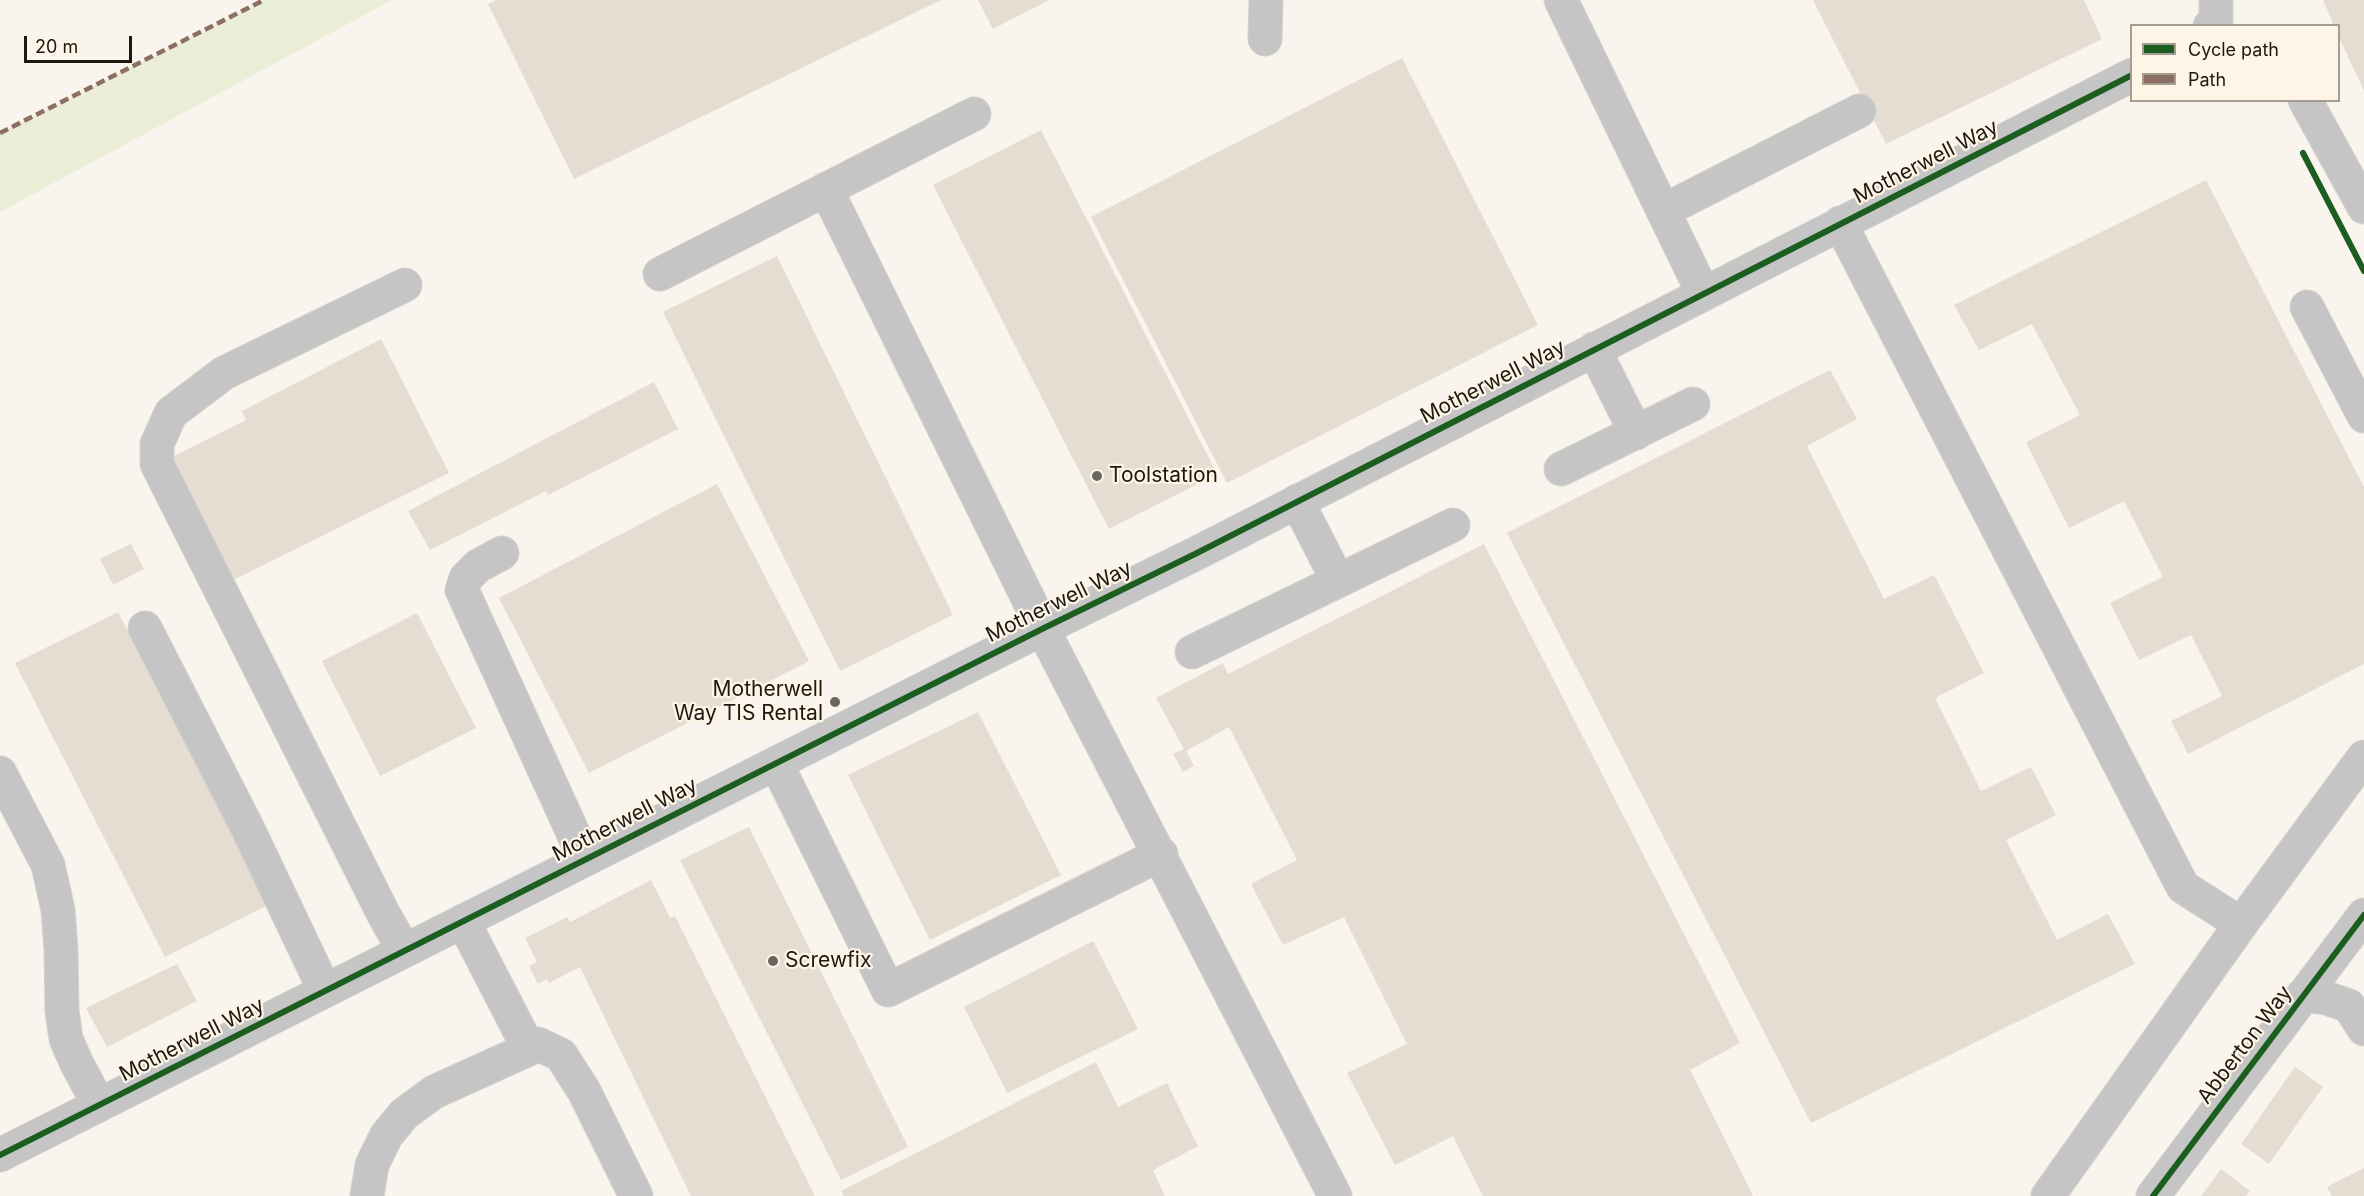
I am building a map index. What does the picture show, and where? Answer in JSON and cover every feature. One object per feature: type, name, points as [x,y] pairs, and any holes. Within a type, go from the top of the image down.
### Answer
[{"type":"street","points":[[1265,39],[1266,0]]},
{"type":"street","points":[[1561,0],[1703,293]]},
{"type":"street","name":"Motherwell Way","points":[[0,1155],[1297,501],[2130,76]]},
{"type":"street","points":[[2306,102],[2364,207]]},
{"type":"street","points":[[1663,211],[1859,111]]},
{"type":"street","points":[[660,274],[974,114]]},
{"type":"street","points":[[826,189],[1044,628],[1335,1196]]},
{"type":"street","points":[[1840,223],[2183,887],[2241,924]]},
{"type":"street","points":[[404,950],[384,915],[157,464],[157,444],[171,413],[224,373],[405,285]]},
{"type":"street","points":[[2307,307],[2364,416]]},
{"type":"street","points":[[1593,349],[1636,433]]},
{"type":"street","points":[[1561,469],[1693,404]]},
{"type":"street","points":[[1297,501],[1338,581]]},
{"type":"street","points":[[1192,652],[1453,525]]},
{"type":"street","points":[[502,553],[478,566],[466,578],[462,590],[585,859]]},
{"type":"street","points":[[145,628],[247,827],[325,991]]},
{"type":"street","points":[[2048,1196],[2241,924],[2364,757]]},
{"type":"street","points":[[776,763],[888,990],[1161,854]]},
{"type":"street","points":[[0,773],[48,865],[58,910],[62,1011],[66,1039],[99,1105]]},
{"type":"street","name":"Abberton Way","points":[[2152,1196],[2364,915]]},
{"type":"street","points":[[463,921],[528,1049]]},
{"type":"street","points":[[2304,994],[2326,998],[2349,1006],[2364,1029]]},
{"type":"street","points":[[367,1196],[372,1165],[386,1136],[404,1114],[434,1092],[538,1044],[561,1055],[584,1091],[636,1196]]},
{"type":"green space","points":[[264,0],[392,0],[0,212],[0,133]]},
{"type":"building","points":[[496,0],[941,0],[574,179],[488,4]]},
{"type":"building","points":[[978,0],[1049,0],[993,29]]},
{"type":"building","points":[[1813,0],[2084,0],[2102,39],[1886,144]]},
{"type":"building","points":[[2323,0],[2364,0],[2364,91],[2340,39],[2340,24],[2333,24]]},
{"type":"building","points":[[1402,58],[1538,325],[1227,483],[1091,217]]},
{"type":"building","points":[[1041,130],[1217,474],[1109,529],[933,185]]},
{"type":"building","points":[[2206,180],[2364,487],[2364,664],[2188,754],[2171,721],[2222,696],[2191,635],[2139,660],[2110,603],[2163,577],[2124,501],[2069,528],[2026,442],[2080,415],[2032,324],[1979,350],[1954,305]]},
{"type":"building","points":[[777,256],[953,615],[840,671],[663,312]]},
{"type":"building","points":[[381,339],[449,473],[231,581],[166,460],[246,420],[242,411]]},
{"type":"building","points":[[1830,370],[1857,419],[1807,446],[1884,599],[1934,575],[1984,673],[1935,698],[1981,791],[2031,767],[2056,815],[2006,840],[2057,940],[2108,914],[2135,964],[1811,1123],[1507,533]]},
{"type":"building","points":[[654,382],[678,429],[548,495],[546,491],[430,550],[408,511]]},
{"type":"building","points":[[717,484],[809,661],[589,773],[499,598]]},
{"type":"building","points":[[131,544],[144,569],[113,585],[100,559]]},
{"type":"building","points":[[1484,544],[1740,1043],[1690,1070],[1753,1196],[1483,1196],[1453,1136],[1395,1165],[1347,1073],[1407,1044],[1344,917],[1283,945],[1251,884],[1297,860],[1229,727],[1186,751],[1194,766],[1183,772],[1173,754],[1184,749],[1156,698],[1223,663],[1228,674]]},
{"type":"building","points":[[118,612],[268,905],[165,957],[15,663]]},
{"type":"building","points":[[417,613],[476,728],[380,776],[322,661]]},
{"type":"building","points":[[978,712],[1061,875],[930,940],[848,775]]},
{"type":"building","name":"Screwfix","points":[[749,827],[908,1147],[841,1180],[680,860]]},
{"type":"building","points":[[651,880],[670,918],[675,916],[815,1196],[691,1196],[580,967],[549,983],[547,979],[538,984],[529,966],[537,962],[525,938],[567,917],[570,922]]},
{"type":"building","points":[[1093,941],[1138,1029],[1007,1093],[964,1007]]},
{"type":"building","points":[[177,964],[197,1001],[107,1047],[86,1008]]},
{"type":"building","points":[[1096,1062],[1118,1107],[1167,1083],[1198,1146],[1153,1170],[1165,1196],[844,1196],[841,1191]]},
{"type":"building","points":[[2295,1067],[2323,1087],[2269,1164],[2241,1144]]},
{"type":"building","points":[[2364,1168],[2364,1196],[2332,1196],[2327,1187]]},
{"type":"building","points":[[2221,1169],[2250,1191],[2246,1196],[2201,1196]]},
{"type":"marked path","points":[[0,133],[264,0]]},
{"type":"cycle path","points":[[0,1155],[1197,553],[2130,76]]},
{"type":"cycle path","points":[[2303,153],[2364,271]]},
{"type":"cycle path","points":[[2153,1196],[2364,915]]},
{"type":"place","name":"Toolstation","points":[[1097,476]]},
{"type":"place","name":"Motherwell Way TIS Rental","points":[[835,702]]},
{"type":"place","name":"Screwfix","points":[[773,961]]}]
